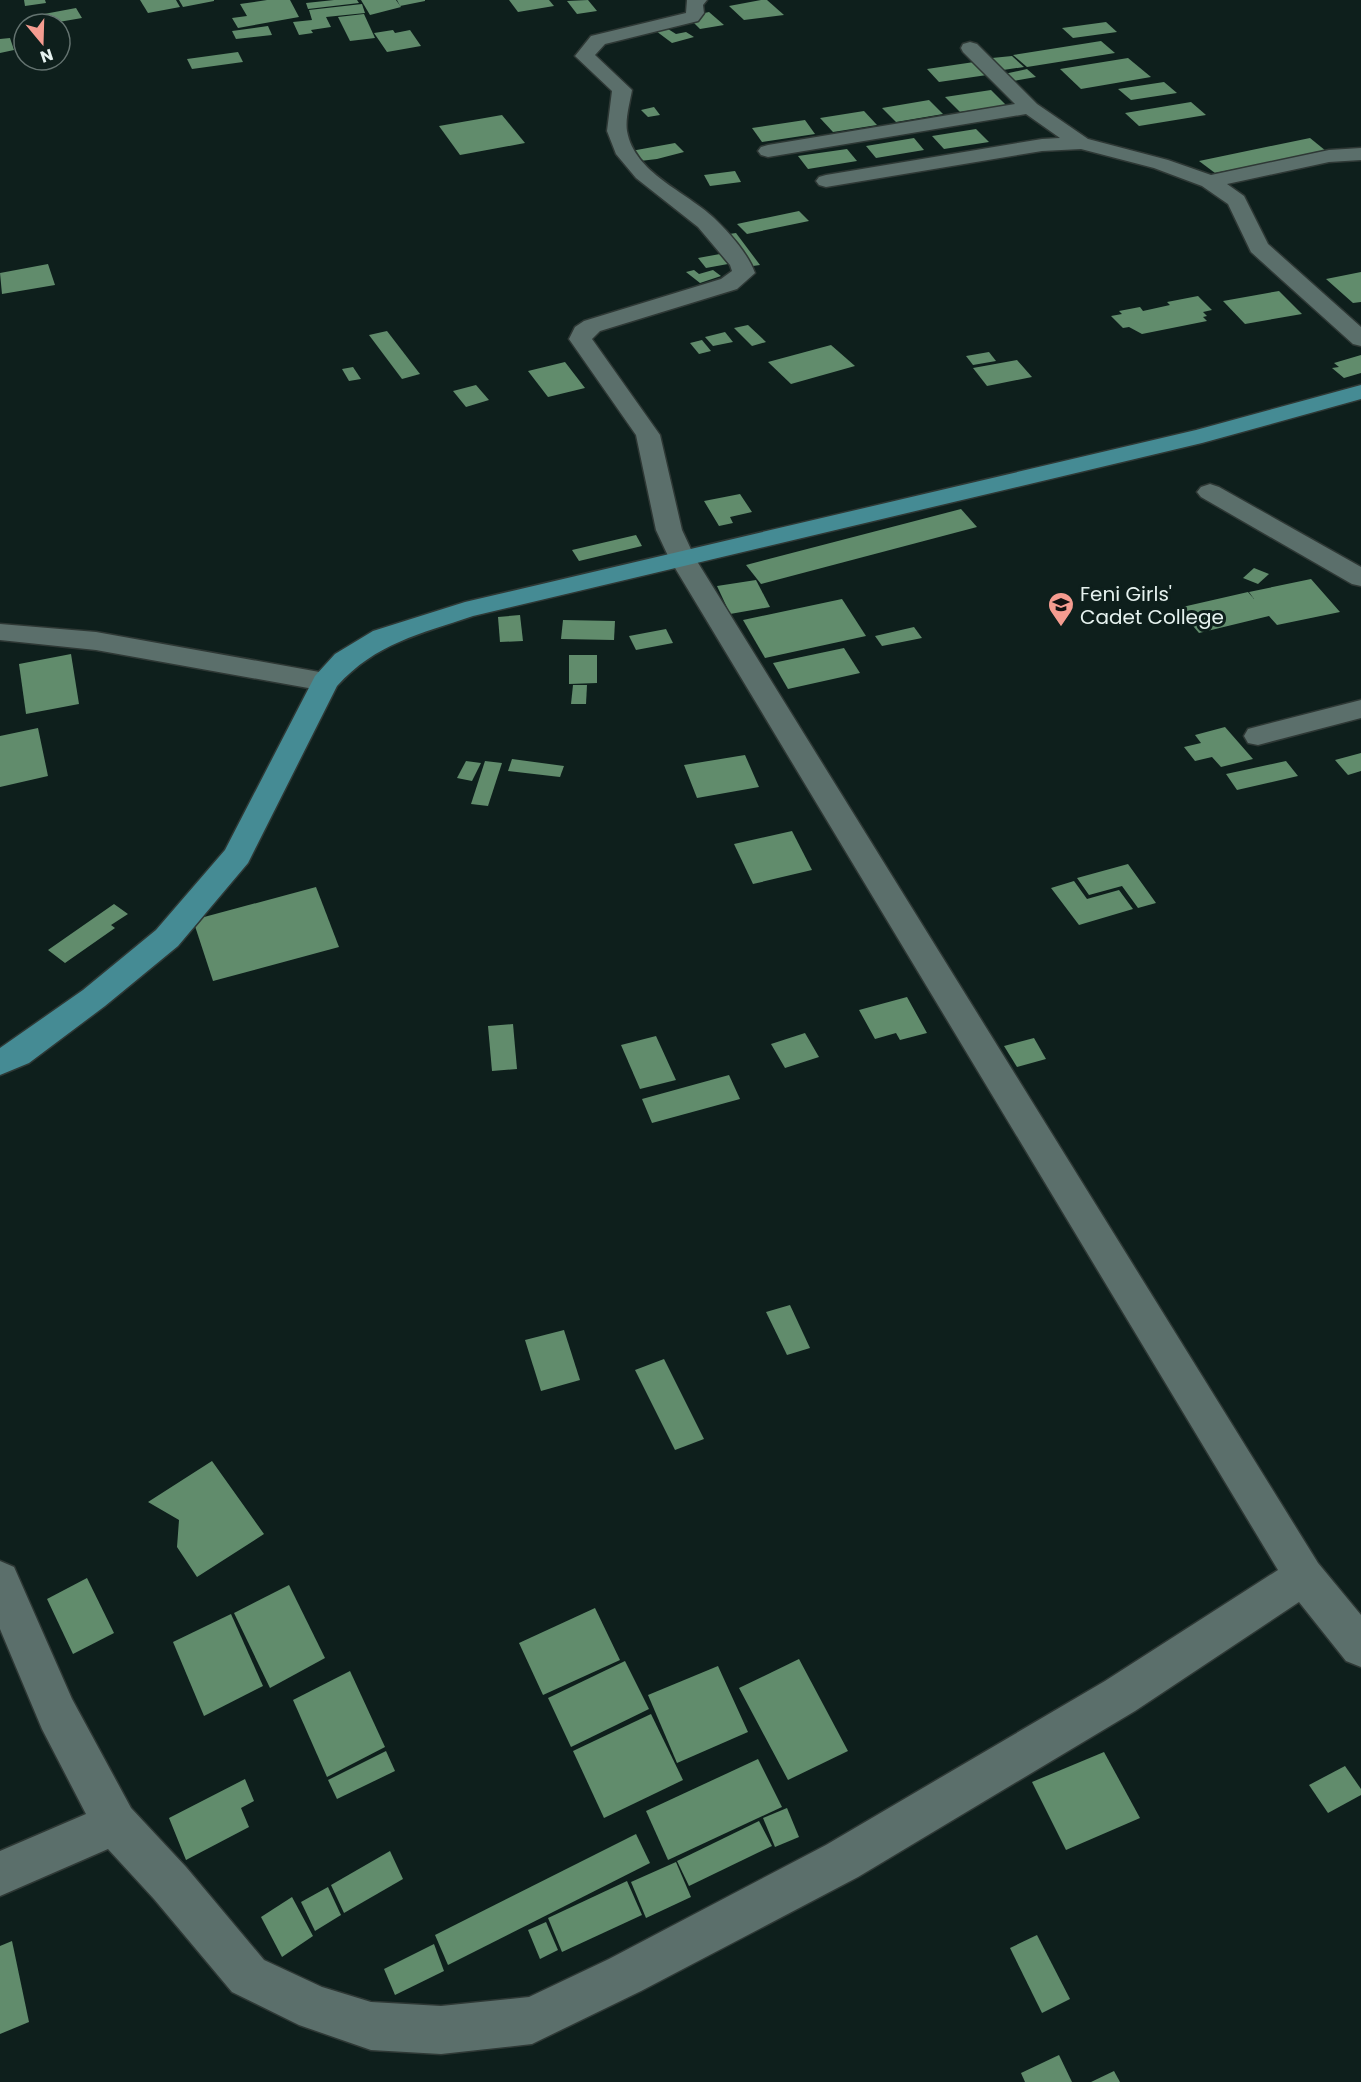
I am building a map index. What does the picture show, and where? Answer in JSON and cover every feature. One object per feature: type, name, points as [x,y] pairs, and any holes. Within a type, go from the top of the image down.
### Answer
[{"type":"main road","points":[[0,1062],[17,1054],[94,998],[167,938],[237,856],[325,682],[345,660],[383,638],[465,610],[1202,436],[1361,392]]},
{"type":"street","points":[[698,0],[694,3],[695,12],[692,17],[598,40],[584,56],[622,90],[617,131],[626,153],[643,174],[706,222],[741,264],[744,273],[729,284],[592,326],[583,332],[580,339],[624,398],[648,435],[669,530],[682,558],[1304,1576],[1361,1647]]},
{"type":"street","points":[[969,48],[1030,108],[1081,143]]},
{"type":"street","points":[[768,151],[1030,108]]},
{"type":"street","points":[[826,181],[1042,145],[1081,143],[1161,164],[1209,182],[1237,200],[1259,247],[1361,339]]},
{"type":"street","points":[[1209,182],[1329,156],[1361,154]]},
{"type":"street","points":[[1210,492],[1361,578]]},
{"type":"street","points":[[0,632],[96,641],[325,682]]},
{"type":"street","points":[[1258,736],[1361,709]]},
{"type":"street","points":[[0,1580],[57,1714],[115,1824],[170,1883],[248,1976],[316,2008],[371,2026],[441,2030],[532,2020],[625,1975],[842,1861],[1120,1696],[1304,1576]]},
{"type":"street","points":[[0,1874],[115,1824]]},
{"type":"building","points":[[24,0],[45,0],[46,3],[25,6]]},
{"type":"building","points":[[140,0],[176,0],[180,7],[148,13]]},
{"type":"building","points":[[179,0],[214,0],[214,1],[183,7]]},
{"type":"building","points":[[267,0],[290,0],[299,17],[238,28],[232,18],[247,16],[240,4]]},
{"type":"building","points":[[357,0],[359,3],[308,9],[306,3]]},
{"type":"building","points":[[361,0],[396,0],[401,7],[370,15]]},
{"type":"building","points":[[397,0],[425,0],[425,1],[400,6]]},
{"type":"building","points":[[509,0],[549,0],[554,6],[518,12]]},
{"type":"building","points":[[588,0],[597,11],[577,14],[567,1]]},
{"type":"building","points":[[767,0],[784,15],[744,20],[729,6]]},
{"type":"building","points":[[362,4],[365,13],[326,17],[331,27],[311,30],[313,33],[299,35],[293,22],[312,20],[309,10]]},
{"type":"building","points":[[76,8],[82,18],[72,20],[72,12],[55,12]]},
{"type":"building","points":[[709,12],[724,25],[700,29],[691,20],[696,15]]},
{"type":"building","points":[[364,14],[375,38],[350,41],[338,17]]},
{"type":"building","points":[[1106,22],[1117,32],[1073,38],[1062,28]]},
{"type":"building","points":[[268,26],[272,35],[236,39],[232,31]]},
{"type":"building","points":[[668,29],[676,34],[686,32],[694,37],[672,43],[656,31]]},
{"type":"building","points":[[393,30],[395,33],[410,30],[421,46],[387,52],[374,33]]},
{"type":"building","points":[[10,38],[12,50],[0,53],[0,39]]},
{"type":"building","points":[[1101,41],[1115,53],[1027,67],[1013,55]]},
{"type":"building","points":[[238,52],[243,62],[192,69],[187,59]]},
{"type":"building","points":[[1012,56],[1024,67],[1003,70],[992,58]]},
{"type":"building","points":[[1128,58],[1151,77],[1081,89],[1060,69]]},
{"type":"building","points":[[974,62],[987,75],[939,82],[927,69]]},
{"type":"building","points":[[1027,69],[1036,77],[1013,81],[1004,74]]},
{"type":"building","points":[[1164,82],[1177,93],[1131,100],[1118,89]]},
{"type":"building","points":[[991,90],[1006,105],[960,112],[945,97]]},
{"type":"building","points":[[929,100],[943,114],[896,122],[882,108]]},
{"type":"building","points":[[1191,102],[1206,115],[1139,126],[1125,113]]},
{"type":"building","points":[[654,107],[660,115],[648,117],[641,110]]},
{"type":"building","points":[[864,111],[877,125],[833,132],[820,118]]},
{"type":"building","points":[[502,115],[525,143],[460,155],[439,126]]},
{"type":"building","points":[[805,120],[815,134],[762,142],[752,128]]},
{"type":"building","points":[[976,129],[989,142],[944,149],[932,136]]},
{"type":"building","points":[[914,138],[924,150],[876,158],[866,146]]},
{"type":"building","points":[[1310,138],[1326,151],[1215,173],[1199,161]]},
{"type":"building","points":[[675,143],[684,152],[640,161],[631,151]]},
{"type":"building","points":[[847,149],[857,161],[808,169],[798,156]]},
{"type":"building","points":[[735,171],[741,182],[710,186],[704,175]]},
{"type":"building","points":[[799,211],[809,221],[747,234],[737,224]]},
{"type":"building","points":[[736,233],[760,265],[746,267],[722,235]]},
{"type":"building","points":[[720,254],[728,264],[706,268],[698,258]]},
{"type":"building","points":[[48,264],[55,285],[2,294],[0,273]]},
{"type":"building","points":[[694,270],[699,274],[713,270],[721,276],[700,283],[686,272]]},
{"type":"building","points":[[1361,272],[1361,302],[1353,303],[1326,279]]},
{"type":"building","points":[[1279,291],[1302,314],[1245,324],[1223,301]]},
{"type":"building","points":[[1198,296],[1212,310],[1203,312],[1207,316],[1203,317],[1207,321],[1142,334],[1129,327],[1123,328],[1111,316],[1122,314],[1119,311],[1140,307],[1143,311],[1170,305],[1167,302]]},
{"type":"building","points":[[748,325],[766,342],[752,346],[734,328]]},
{"type":"building","points":[[387,331],[420,374],[402,379],[369,335]]},
{"type":"building","points":[[725,332],[733,342],[713,346],[705,337]]},
{"type":"building","points":[[702,340],[711,351],[699,354],[690,343]]},
{"type":"building","points":[[831,345],[855,366],[791,384],[768,362]]},
{"type":"building","points":[[989,352],[996,361],[973,365],[966,356]]},
{"type":"building","points":[[1361,355],[1361,373],[1344,378],[1332,368],[1339,367],[1334,363]]},
{"type":"building","points":[[1017,360],[1032,377],[987,386],[973,368]]},
{"type":"building","points":[[565,362],[585,388],[548,397],[528,371]]},
{"type":"building","points":[[353,367],[361,379],[349,381],[342,369]]},
{"type":"building","points":[[476,385],[489,400],[466,407],[453,391]]},
{"type":"building","points":[[740,494],[752,512],[730,517],[733,523],[719,526],[704,501]]},
{"type":"building","points":[[961,509],[977,527],[761,584],[746,565]]},
{"type":"building","points":[[636,535],[642,546],[579,561],[572,550]]},
{"type":"building","points":[[1254,568],[1269,574],[1258,584],[1243,578]]},
{"type":"building","points":[[1311,579],[1340,612],[1277,625],[1269,616],[1199,633],[1178,608],[1248,592],[1254,599],[1249,592]]},
{"type":"building","points":[[756,580],[770,607],[730,614],[717,586]]},
{"type":"building","points":[[842,599],[866,636],[765,658],[743,620]]},
{"type":"building","points":[[520,615],[523,641],[500,642],[498,617]]},
{"type":"building","points":[[563,620],[615,621],[614,640],[561,639]]},
{"type":"building","points":[[914,627],[922,638],[882,646],[875,636]]},
{"type":"building","points":[[666,629],[673,643],[636,650],[629,636]]},
{"type":"building","points":[[844,648],[860,673],[788,689],[773,663]]},
{"type":"building","points":[[71,654],[79,704],[26,714],[19,664]]},
{"type":"building","points":[[569,655],[597,655],[597,683],[569,684]]},
{"type":"building","points":[[573,685],[587,685],[586,704],[571,704]]},
{"type":"building","points":[[1225,727],[1253,759],[1221,767],[1212,757],[1195,761],[1184,747],[1201,743],[1195,735]]},
{"type":"building","points":[[38,728],[48,776],[0,787],[0,736]]},
{"type":"building","points":[[1361,753],[1361,771],[1348,775],[1335,760]]},
{"type":"building","points":[[745,755],[759,787],[697,798],[684,765]]},
{"type":"building","points":[[512,759],[564,766],[560,777],[508,771]]},
{"type":"building","points":[[466,761],[481,763],[472,781],[457,778]]},
{"type":"building","points":[[485,761],[502,763],[488,806],[471,804]]},
{"type":"building","points":[[1286,761],[1298,776],[1237,790],[1226,774]]},
{"type":"building","points":[[792,831],[812,870],[753,884],[734,844]]},
{"type":"building","points":[[1128,864],[1156,903],[1138,908],[1122,886],[1089,895],[1077,878]]},
{"type":"building","points":[[1074,881],[1087,899],[1119,890],[1133,909],[1079,925],[1051,888]]},
{"type":"building","points":[[316,887],[339,947],[213,981],[193,920]]},
{"type":"building","points":[[114,904],[128,914],[111,925],[115,928],[65,963],[48,950]]},
{"type":"building","points":[[907,997],[927,1033],[900,1040],[896,1033],[875,1039],[859,1010]]},
{"type":"building","points":[[513,1024],[517,1069],[492,1071],[488,1026]]},
{"type":"building","points":[[805,1033],[819,1057],[785,1068],[771,1044]]},
{"type":"building","points":[[656,1036],[676,1080],[640,1089],[621,1045]]},
{"type":"building","points":[[1034,1038],[1046,1059],[1017,1067],[1004,1046]]},
{"type":"building","points":[[729,1075],[740,1099],[652,1123],[642,1099]]},
{"type":"building","points":[[790,1305],[810,1348],[787,1355],[766,1312]]},
{"type":"building","points":[[564,1330],[580,1380],[541,1391],[525,1340]]},
{"type":"building","points":[[664,1359],[704,1439],[675,1450],[635,1370]]},
{"type":"building","points":[[212,1461],[264,1534],[197,1577],[177,1547],[179,1520],[148,1502]]},
{"type":"building","points":[[87,1578],[114,1633],[73,1654],[47,1599]]},
{"type":"building","points":[[289,1585],[325,1658],[270,1688],[234,1613]]},
{"type":"building","points":[[595,1608],[620,1660],[543,1695],[519,1643]]},
{"type":"building","points":[[231,1614],[263,1686],[204,1716],[173,1642]]},
{"type":"building","points":[[799,1659],[848,1751],[788,1780],[739,1688]]},
{"type":"building","points":[[625,1661],[649,1709],[571,1747],[548,1698]]},
{"type":"building","points":[[718,1666],[748,1732],[677,1763],[648,1695]]},
{"type":"building","points":[[350,1671],[385,1747],[327,1777],[293,1700]]},
{"type":"building","points":[[651,1714],[683,1780],[604,1818],[573,1751]]},
{"type":"building","points":[[386,1751],[395,1771],[337,1799],[328,1780]]},
{"type":"building","points":[[1104,1752],[1140,1818],[1066,1850],[1032,1782]]},
{"type":"building","points":[[758,1759],[782,1807],[668,1860],[646,1811]]},
{"type":"building","points":[[1345,1766],[1361,1789],[1361,1795],[1328,1813],[1309,1785]]},
{"type":"building","points":[[245,1779],[254,1801],[241,1808],[249,1827],[186,1860],[169,1818]]},
{"type":"building","points":[[787,1808],[799,1837],[775,1847],[763,1818]]},
{"type":"building","points":[[759,1821],[772,1846],[689,1886],[677,1861]]},
{"type":"building","points":[[636,1834],[650,1863],[448,1965],[435,1935]]},
{"type":"building","points":[[390,1851],[403,1879],[344,1913],[331,1885]]},
{"type":"building","points":[[676,1862],[691,1897],[646,1918],[631,1882]]},
{"type":"building","points":[[627,1881],[642,1915],[562,1952],[548,1918]]},
{"type":"building","points":[[328,1887],[341,1915],[315,1931],[301,1902]]},
{"type":"building","points":[[292,1897],[313,1936],[282,1957],[261,1917]]},
{"type":"building","points":[[546,1922],[558,1950],[540,1959],[528,1930]]},
{"type":"building","points":[[1037,1935],[1070,1999],[1042,2013],[1010,1948]]},
{"type":"building","points":[[12,1941],[29,2022],[0,2034],[0,1946]]},
{"type":"building","points":[[434,1944],[444,1971],[395,1995],[384,1969]]},
{"type":"building","points":[[1059,2055],[1072,2082],[1025,2082],[1021,2073]]},
{"type":"building","points":[[1114,2071],[1120,2082],[1091,2082]]},
{"type":"place","name":"Feni Girls' Cadet College","points":[[1061,628]]}]
